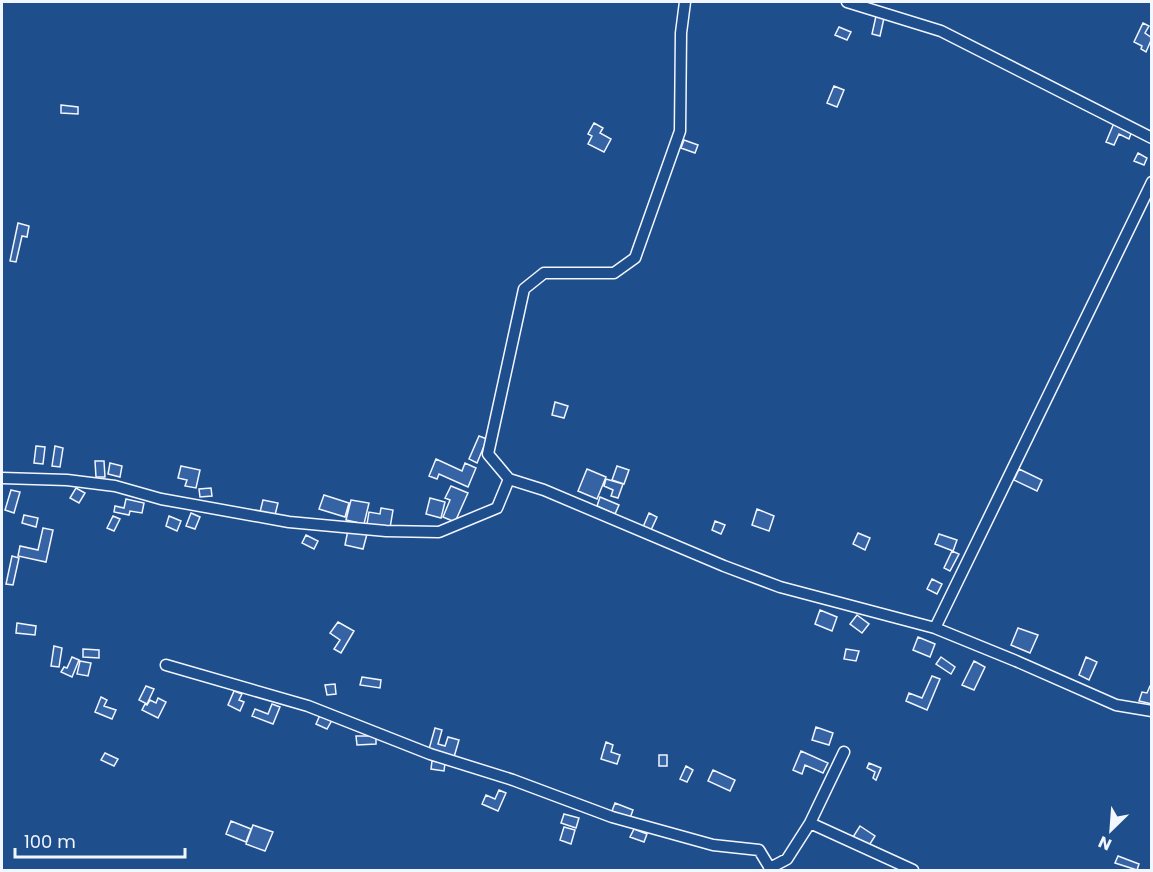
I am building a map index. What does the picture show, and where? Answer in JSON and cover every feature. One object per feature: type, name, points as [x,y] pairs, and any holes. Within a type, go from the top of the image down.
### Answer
[{"type":"street","points":[[685,2],[681,33],[680,131],[635,258],[614,273],[544,273],[524,290],[488,454],[510,479],[544,490],[724,566],[780,587],[935,628],[1116,705],[1152,711]]},
{"type":"street","points":[[847,2],[941,31],[1152,138]]},
{"type":"street","points":[[935,628],[1152,182]]},
{"type":"street","points":[[2,478],[67,480],[115,486],[161,499],[289,522],[386,531],[439,532],[497,507],[510,479]]},
{"type":"street","points":[[166,664],[308,706],[430,754],[513,780],[612,817],[713,845],[759,850],[769,869],[787,859],[810,823],[844,752]]},
{"type":"street","points":[[810,823],[913,870]]},
{"type":"building","points":[[876,16],[884,18],[880,36],[872,34]]},
{"type":"building","points":[[1143,23],[1149,26],[1145,33],[1152,38],[1146,52],[1141,49],[1142,46],[1134,42]]},
{"type":"building","points":[[839,27],[851,32],[847,40],[835,35]]},
{"type":"building","points":[[834,86],[844,90],[837,107],[827,103]]},
{"type":"building","points":[[61,105],[78,107],[78,114],[61,113]]},
{"type":"building","points":[[594,123],[603,128],[600,133],[611,139],[604,152],[588,144],[592,136],[588,134]]},
{"type":"building","points":[[1114,123],[1132,131],[1129,139],[1119,134],[1114,145],[1106,142]]},
{"type":"building","points":[[684,140],[698,145],[695,153],[681,148]]},
{"type":"building","points":[[1138,153],[1147,158],[1144,165],[1134,161]]},
{"type":"building","points":[[18,223],[29,226],[27,237],[22,236],[16,262],[10,261]]},
{"type":"building","points":[[555,402],[568,406],[564,418],[552,415]]},
{"type":"building","points":[[479,436],[487,439],[477,463],[469,459]]},
{"type":"building","points":[[36,446],[45,447],[43,464],[34,463]]},
{"type":"building","points":[[55,446],[63,448],[60,467],[52,466]]},
{"type":"building","points":[[436,459],[462,471],[465,463],[476,468],[468,487],[439,474],[437,479],[429,476]]},
{"type":"building","points":[[95,461],[104,461],[105,477],[96,477]]},
{"type":"building","points":[[110,463],[122,466],[120,477],[108,474]]},
{"type":"building","points":[[181,466],[200,470],[196,488],[185,486],[187,480],[178,478]]},
{"type":"building","points":[[617,466],[629,470],[624,484],[612,480]]},
{"type":"building","points":[[587,469],[606,477],[597,499],[578,491]]},
{"type":"building","points":[[1019,469],[1042,480],[1037,491],[1014,480]]},
{"type":"building","points":[[606,479],[623,484],[618,498],[611,496],[613,490],[604,486]]},
{"type":"building","points":[[451,486],[468,493],[455,522],[443,517],[450,500],[445,498]]},
{"type":"building","points":[[76,488],[85,493],[79,503],[70,498]]},
{"type":"building","points":[[211,488],[212,496],[200,497],[199,489]]},
{"type":"building","points":[[11,490],[20,492],[14,513],[5,510]]},
{"type":"building","points":[[324,495],[349,503],[345,517],[319,509]]},
{"type":"building","points":[[600,497],[619,505],[615,514],[597,506]]},
{"type":"building","points":[[430,498],[445,502],[441,518],[426,514]]},
{"type":"building","points":[[126,499],[144,503],[142,513],[130,511],[129,515],[114,512],[115,506],[124,508]]},
{"type":"building","points":[[263,500],[278,503],[275,515],[260,512]]},
{"type":"building","points":[[351,500],[369,503],[364,524],[346,520]]},
{"type":"building","points":[[381,508],[393,510],[390,528],[367,524],[369,512],[380,514]]},
{"type":"building","points":[[757,509],[774,516],[769,531],[752,525]]},
{"type":"building","points":[[191,513],[200,517],[195,529],[186,526]]},
{"type":"building","points":[[649,513],[657,517],[651,530],[643,527]]},
{"type":"building","points":[[24,515],[38,518],[36,527],[22,523]]},
{"type":"building","points":[[113,516],[120,519],[114,531],[107,528]]},
{"type":"building","points":[[169,516],[181,521],[177,531],[166,526]]},
{"type":"building","points":[[715,521],[725,525],[721,534],[712,530]]},
{"type":"building","points":[[43,528],[53,530],[46,562],[18,556],[20,546],[38,550]]},
{"type":"building","points":[[348,530],[367,534],[363,549],[345,545]]},
{"type":"building","points":[[858,533],[870,538],[865,550],[853,544]]},
{"type":"building","points":[[939,534],[957,540],[953,551],[935,544]]},
{"type":"building","points":[[306,535],[318,541],[314,549],[302,543]]},
{"type":"building","points":[[952,551],[959,554],[950,571],[944,568]]},
{"type":"building","points":[[12,556],[19,558],[13,585],[6,584]]},
{"type":"building","points":[[932,579],[942,584],[937,594],[927,589]]},
{"type":"building","points":[[820,610],[837,617],[832,631],[815,624]]},
{"type":"building","points":[[857,615],[869,624],[862,633],[850,624]]},
{"type":"building","points":[[338,622],[354,631],[341,653],[334,649],[340,640],[330,633]]},
{"type":"building","points":[[17,623],[36,626],[35,635],[16,633]]},
{"type":"building","points":[[1018,628],[1038,635],[1030,653],[1011,645]]},
{"type":"building","points":[[918,637],[935,644],[930,657],[913,650]]},
{"type":"building","points":[[54,646],[62,648],[59,667],[51,666]]},
{"type":"building","points":[[83,649],[99,650],[99,658],[83,657]]},
{"type":"building","points":[[846,649],[859,651],[856,661],[844,659]]},
{"type":"building","points":[[72,657],[79,660],[72,677],[61,672],[64,667],[67,668]]},
{"type":"building","points":[[941,657],[955,667],[951,674],[936,664]]},
{"type":"building","points":[[1086,657],[1097,662],[1089,680],[1079,675]]},
{"type":"building","points":[[80,661],[91,663],[88,676],[77,674]]},
{"type":"building","points":[[974,661],[985,667],[974,690],[962,685]]},
{"type":"building","points":[[932,676],[940,679],[927,710],[906,701],[909,693],[922,698]]},
{"type":"building","points":[[362,677],[381,680],[380,688],[360,685]]},
{"type":"building","points":[[335,684],[336,694],[327,695],[325,685]]},
{"type":"building","points":[[146,686],[154,689],[147,704],[139,700]]},
{"type":"building","points":[[1152,686],[1152,704],[1139,701],[1142,692],[1147,693]]},
{"type":"building","points":[[234,691],[242,694],[239,700],[244,702],[240,711],[228,705]]},
{"type":"building","points":[[101,697],[107,700],[104,706],[116,710],[112,719],[95,712]]},
{"type":"building","points":[[158,698],[166,702],[158,718],[142,710],[150,700],[156,703]]},
{"type":"building","points":[[272,704],[280,707],[273,724],[252,716],[255,709],[268,714]]},
{"type":"building","points":[[320,715],[332,720],[327,729],[316,724]]},
{"type":"building","points":[[816,727],[833,733],[829,745],[812,740]]},
{"type":"building","points":[[435,728],[442,730],[438,744],[445,746],[448,737],[459,740],[454,757],[429,749]]},
{"type":"building","points":[[356,736],[376,736],[376,744],[357,745]]},
{"type":"building","points":[[606,742],[613,745],[611,752],[620,755],[617,764],[601,759]]},
{"type":"building","points":[[801,751],[828,763],[823,773],[805,765],[802,774],[793,770]]},
{"type":"building","points":[[105,753],[118,759],[114,766],[101,760]]},
{"type":"building","points":[[659,755],[667,755],[667,766],[659,766]]},
{"type":"building","points":[[432,761],[445,763],[444,771],[431,769]]},
{"type":"building","points":[[869,763],[881,768],[876,780],[873,778],[875,772],[867,768]]},
{"type":"building","points":[[686,766],[693,770],[687,782],[680,779]]},
{"type":"building","points":[[713,770],[735,780],[730,791],[708,781]]},
{"type":"building","points":[[499,790],[506,793],[498,811],[482,804],[486,795],[495,799]]},
{"type":"building","points":[[615,803],[633,810],[630,818],[612,811]]},
{"type":"building","points":[[564,814],[579,818],[576,828],[561,823]]},
{"type":"building","points":[[231,821],[251,829],[246,842],[226,834]]},
{"type":"building","points":[[253,825],[273,832],[265,851],[246,844]]},
{"type":"building","points":[[860,826],[875,836],[868,847],[853,837]]},
{"type":"building","points":[[564,827],[575,830],[571,844],[560,840]]},
{"type":"building","points":[[634,829],[647,834],[644,842],[630,837]]},
{"type":"building","points":[[1118,856],[1139,864],[1137,870],[1115,863]]}]
